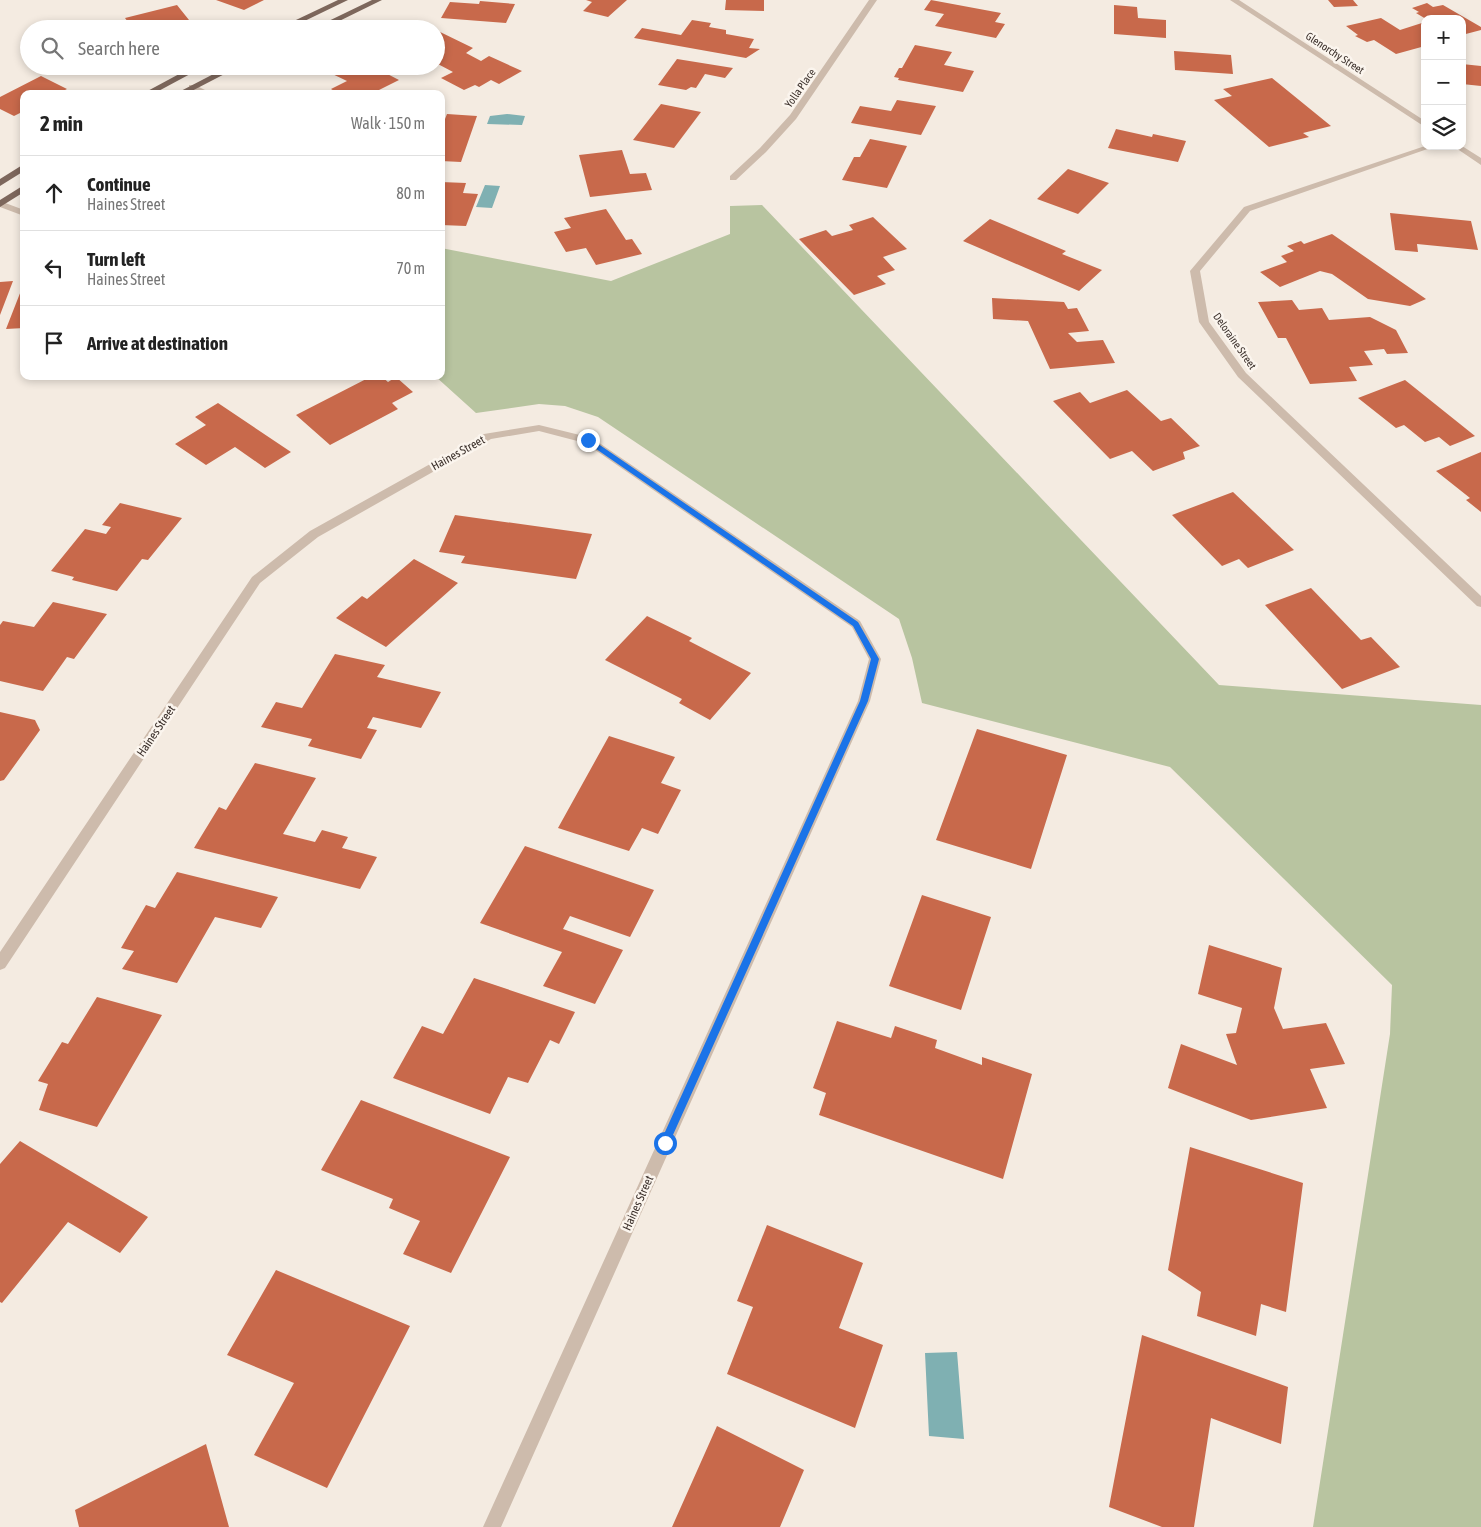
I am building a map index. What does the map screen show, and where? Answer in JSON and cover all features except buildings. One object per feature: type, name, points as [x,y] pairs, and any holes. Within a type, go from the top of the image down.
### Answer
[{"type":"main road","points":[[301,20],[344,0]]},
{"type":"main road","points":[[335,20],[378,0]]},
{"type":"main road","points":[[153,90],[182,75]]},
{"type":"main road","points":[[186,90],[217,75]]},
{"type":"main road","points":[[174,79],[192,87]]},
{"type":"main road","points":[[0,183],[20,170]]},
{"type":"main road","points":[[0,204],[20,191]]},
{"type":"street","name":"Yolla Place","points":[[733,178],[764,150],[793,117],[873,0]]},
{"type":"street","name":"Glenorchy Street","points":[[1234,0],[1421,122]]},
{"type":"street","points":[[192,87],[199,90]]},
{"type":"street","name":"Deloraine Street","points":[[1421,150],[1247,209],[1195,271],[1204,322],[1242,376],[1481,603]]},
{"type":"street","points":[[1463,150],[1481,162]]},
{"type":"street","points":[[0,204],[20,212]]},
{"type":"street","name":"Haines Street","points":[[0,964],[256,580],[314,534],[488,436],[539,428],[588,440],[856,624],[875,659],[864,701],[492,1527]]},
{"type":"green space","points":[[762,205],[1219,685],[1481,705],[1481,1527],[1313,1527],[1390,1034],[1392,985],[1170,767],[922,703],[912,658],[899,619],[598,417],[565,406],[539,404],[476,413],[439,380],[445,380],[445,249],[611,281],[730,234],[730,206]]},
{"type":"water","points":[[507,114],[525,116],[522,125],[487,124],[490,116]]},
{"type":"water","points":[[485,185],[500,186],[492,208],[476,207]]},
{"type":"water","points":[[957,1352],[964,1439],[929,1436],[925,1353]]},
{"type":"route","points":[[588,440],[856,624],[875,659],[864,701],[665,1143]]}]
